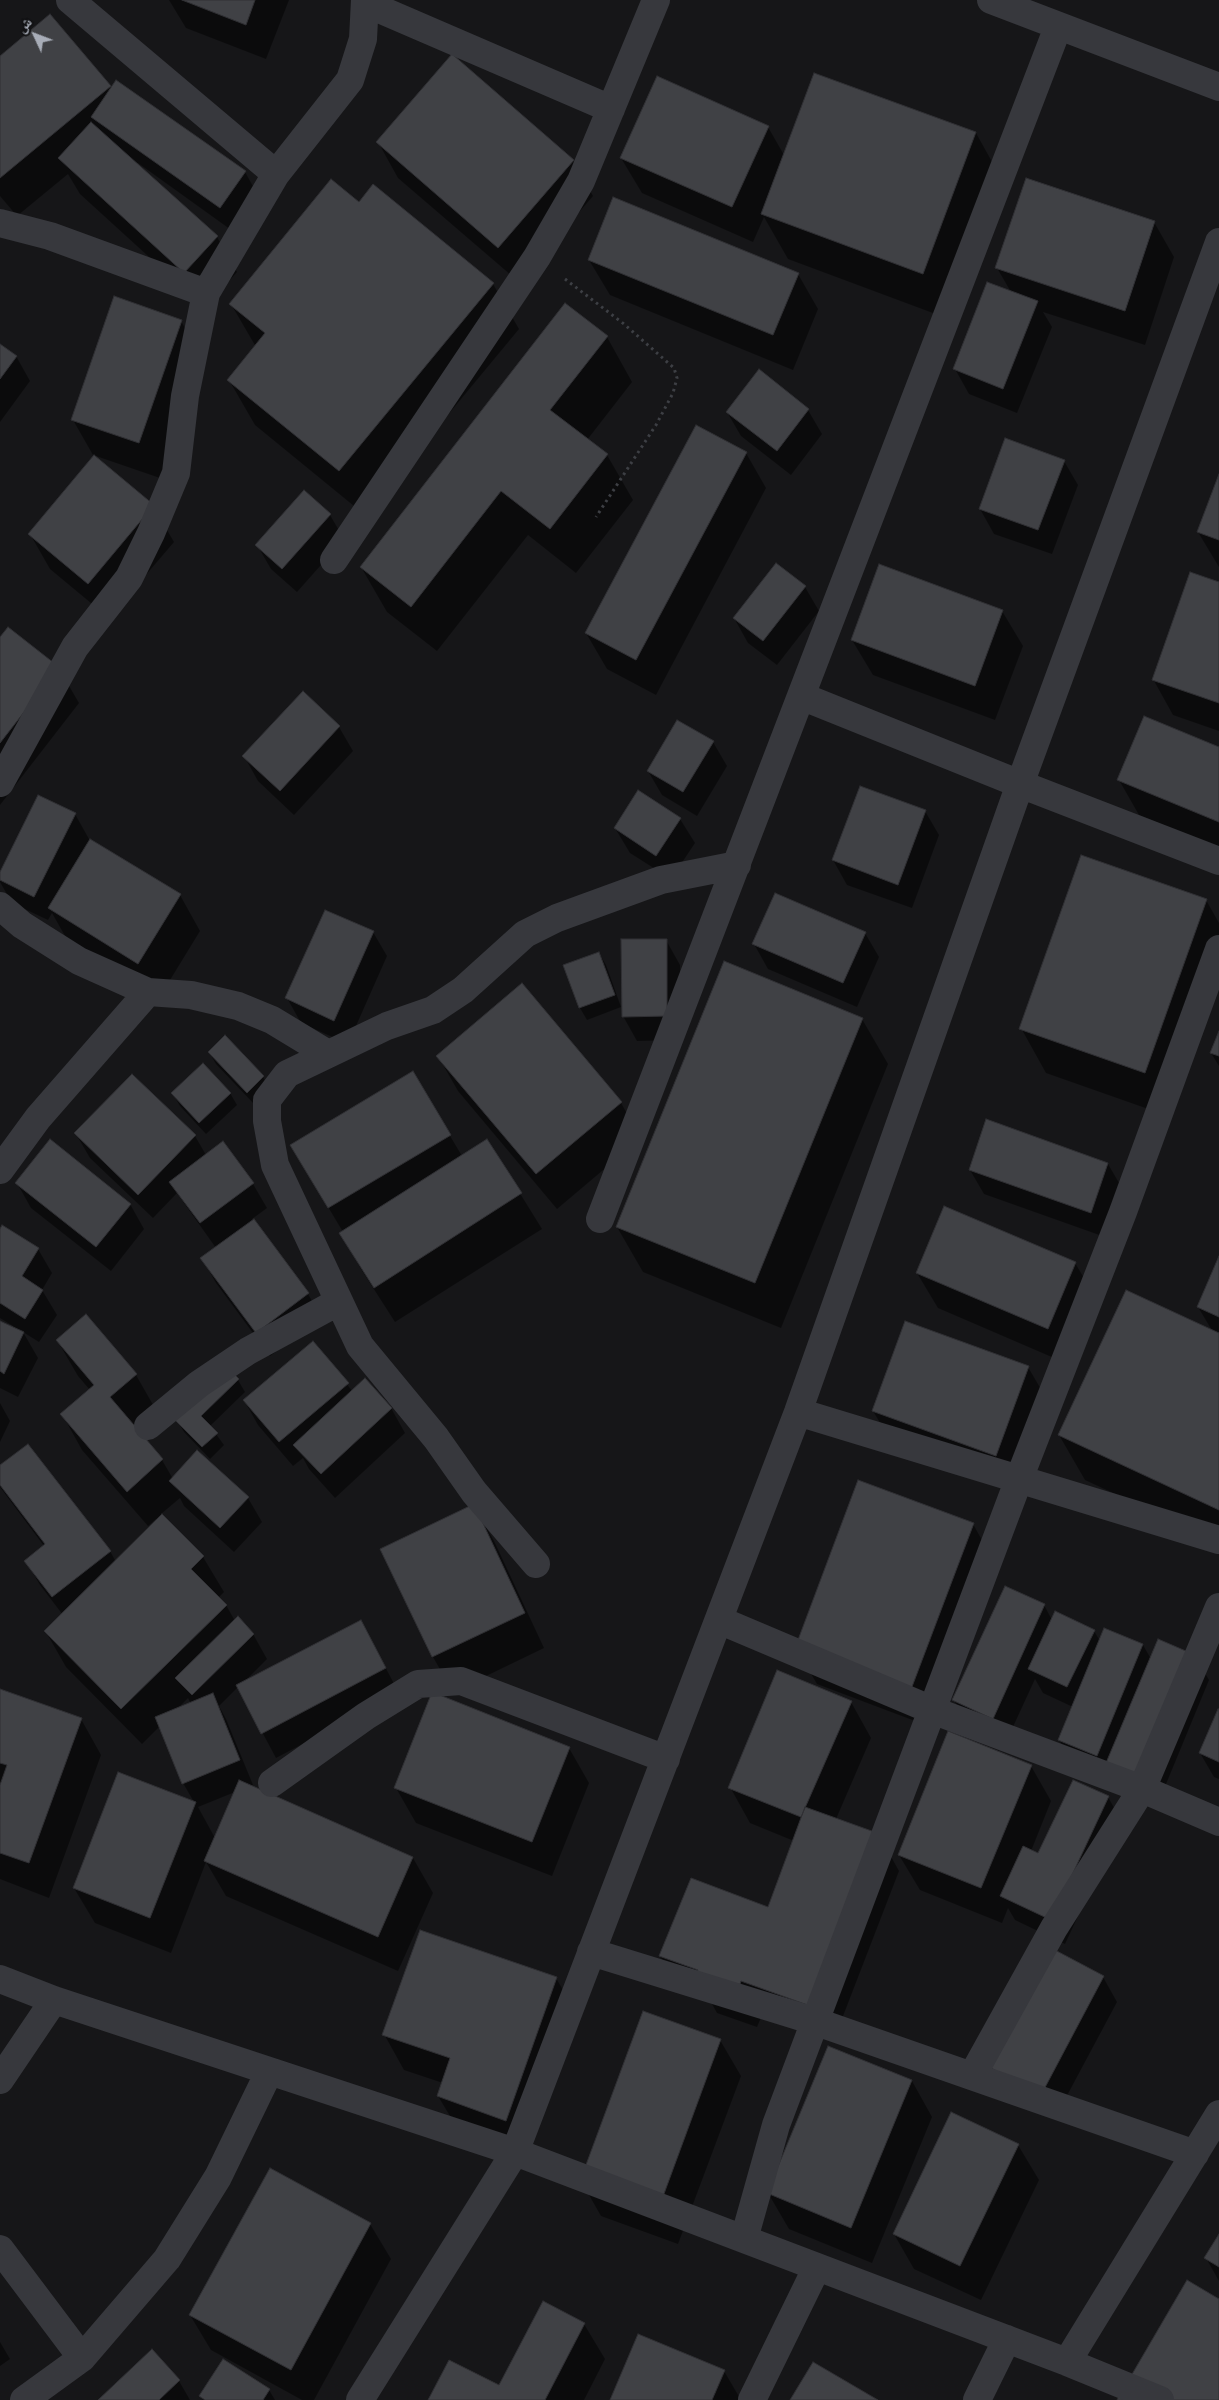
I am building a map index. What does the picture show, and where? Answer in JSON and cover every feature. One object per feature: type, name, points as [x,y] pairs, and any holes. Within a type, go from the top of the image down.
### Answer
[{"type":"street","points":[[70,0],[276,174]]},
{"type":"street","points":[[334,560],[537,257],[581,181],[656,0]]},
{"type":"street","points":[[991,0],[1219,87]]},
{"type":"street","points":[[0,783],[76,647],[129,578],[151,533],[176,472],[185,396],[206,293],[276,174],[350,80],[363,39],[365,2],[611,109]]},
{"type":"street","points":[[600,1219],[1058,27]]},
{"type":"street","points":[[0,223],[50,236],[206,293]]},
{"type":"street","points":[[360,2400],[514,2152],[798,1412],[1020,784],[1219,242]]},
{"type":"street","points":[[801,696],[1219,861]]},
{"type":"street","points":[[536,1564],[474,1492],[436,1438],[360,1346],[275,1165],[267,1121],[267,1100],[287,1074],[387,1026],[434,1010],[463,990],[525,934],[557,918],[661,880],[737,865]]},
{"type":"street","points":[[0,906],[22,925],[79,962],[148,992],[191,995],[238,1006],[272,1020],[328,1054]]},
{"type":"street","points":[[744,2239],[776,2125],[1019,1479],[1123,1212],[1219,949]]},
{"type":"street","points":[[0,1170],[38,1118],[148,992]]},
{"type":"street","points":[[148,1426],[199,1384],[248,1351],[338,1302]]},
{"type":"street","points":[[798,1412],[1219,1540]]},
{"type":"street","points":[[972,2076],[1054,1928],[1142,1789],[1219,1607]]},
{"type":"street","points":[[719,1620],[932,1710],[1142,1789],[1219,1822]]},
{"type":"street","points":[[272,1783],[366,1716],[418,1684],[460,1681],[666,1759]]},
{"type":"street","points":[[591,1952],[814,2022],[1195,2154]]},
{"type":"street","points":[[0,1979],[54,2000],[514,2152],[1067,2362],[1160,2400]]},
{"type":"street","points":[[0,2080],[54,2000]]},
{"type":"street","points":[[24,2400],[82,2358],[167,2259],[218,2176],[269,2072]]},
{"type":"street","points":[[1067,2362],[1219,2114]]},
{"type":"street","points":[[0,2249],[82,2358]]},
{"type":"street","points":[[752,2400],[817,2267]]},
{"type":"street","points":[[977,2400],[1007,2339]]},
{"type":"path","points":[[537,257],[624,324],[674,368],[677,378],[674,394],[656,425],[596,517]]},
{"type":"building","points":[[182,0],[255,0],[246,25]]},
{"type":"building","points":[[50,14],[111,86],[0,178],[0,56]]},
{"type":"building","points":[[452,54],[574,160],[498,248],[376,142]]},
{"type":"building","points":[[814,73],[976,132],[923,274],[761,214]]},
{"type":"building","points":[[657,76],[769,126],[732,207],[620,158]]},
{"type":"building","points":[[116,80],[246,171],[220,208],[91,117]]},
{"type":"building","points":[[91,122],[218,236],[184,273],[58,158]]},
{"type":"building","points":[[1026,178],[1155,221],[1125,311],[995,268]]},
{"type":"building","points":[[331,179],[359,202],[373,184],[494,283],[339,471],[227,380],[265,333],[229,304]]},
{"type":"building","points":[[613,197],[799,273],[773,335],[588,260]]},
{"type":"building","points":[[987,282],[1038,301],[1003,389],[953,369]]},
{"type":"building","points":[[114,296],[182,320],[139,443],[71,420]]},
{"type":"building","points":[[565,303],[608,336],[550,410],[608,454],[550,529],[501,491],[411,607],[360,567]]},
{"type":"building","points":[[0,344],[17,356],[0,379]]},
{"type":"building","points":[[759,369],[809,409],[777,451],[726,412]]},
{"type":"building","points":[[696,425],[747,452],[636,660],[585,633]]},
{"type":"building","points":[[1005,438],[1065,460],[1038,530],[979,509]]},
{"type":"building","points":[[94,455],[154,505],[88,584],[28,534]]},
{"type":"building","points":[[1219,474],[1219,540],[1197,532]]},
{"type":"building","points":[[304,490],[331,514],[282,569],[255,545]]},
{"type":"building","points":[[776,563],[806,586],[763,641],[733,618]]},
{"type":"building","points":[[879,564],[1003,610],[975,686],[851,640]]},
{"type":"building","points":[[1190,572],[1219,582],[1219,703],[1152,680]]},
{"type":"building","points":[[8,627],[59,667],[0,743],[0,637]]},
{"type":"building","points":[[303,691],[340,726],[280,791],[242,756]]},
{"type":"building","points":[[1144,716],[1219,747],[1219,822],[1117,780]]},
{"type":"building","points":[[677,720],[714,741],[683,792],[647,771]]},
{"type":"building","points":[[860,786],[926,810],[898,885],[832,860]]},
{"type":"building","points":[[638,790],[681,818],[656,856],[614,828]]},
{"type":"building","points":[[38,795],[76,813],[34,897],[0,880],[0,872]]},
{"type":"building","points":[[90,839],[181,894],[138,964],[48,908]]},
{"type":"building","points":[[1081,855],[1207,899],[1145,1073],[1019,1029]]},
{"type":"building","points":[[775,893],[866,932],[843,983],[752,944]]},
{"type":"building","points":[[325,910],[374,931],[334,1021],[285,998]]},
{"type":"building","points":[[621,939],[667,939],[667,1016],[622,1017]]},
{"type":"building","points":[[599,952],[615,995],[579,1008],[563,965]]},
{"type":"building","points":[[724,961],[863,1018],[755,1283],[616,1227]]},
{"type":"building","points":[[522,983],[622,1102],[536,1174],[436,1056]]},
{"type":"building","points":[[1219,1031],[1219,1056],[1210,1053]]},
{"type":"building","points":[[225,1035],[264,1076],[247,1093],[208,1052]]},
{"type":"building","points":[[203,1063],[231,1093],[199,1123],[171,1093]]},
{"type":"building","points":[[413,1071],[451,1135],[328,1208],[290,1145]]},
{"type":"building","points":[[132,1074],[196,1135],[138,1195],[74,1133]]},
{"type":"building","points":[[986,1119],[1108,1163],[1091,1213],[969,1170]]},
{"type":"building","points":[[50,1139],[131,1204],[96,1247],[15,1183]]},
{"type":"building","points":[[487,1139],[522,1193],[374,1288],[339,1233]]},
{"type":"building","points":[[223,1141],[254,1183],[200,1223],[169,1182]]},
{"type":"building","points":[[944,1206],[1076,1262],[1048,1329],[916,1273]]},
{"type":"building","points":[[254,1219],[309,1293],[256,1333],[200,1258]]},
{"type":"building","points":[[2,1225],[39,1248],[22,1276],[43,1290],[25,1319],[0,1303],[0,1229]]},
{"type":"building","points":[[1219,1256],[1219,1317],[1197,1307]]},
{"type":"building","points":[[1126,1290],[1219,1333],[1219,1510],[1058,1435]]},
{"type":"building","points":[[86,1314],[137,1374],[110,1397],[163,1459],[127,1492],[60,1414],[94,1385],[56,1340]]},
{"type":"building","points":[[0,1321],[24,1332],[4,1374],[0,1371]]},
{"type":"building","points":[[905,1321],[1029,1366],[996,1456],[872,1411]]},
{"type":"building","points":[[313,1341],[349,1383],[279,1442],[243,1400]]},
{"type":"building","points":[[228,1368],[239,1379],[201,1416],[218,1433],[202,1447],[175,1420]]},
{"type":"building","points":[[365,1378],[392,1408],[321,1474],[293,1445]]},
{"type":"building","points":[[28,1444],[111,1551],[52,1597],[24,1561],[45,1544],[0,1485],[0,1465]]},
{"type":"building","points":[[197,1450],[249,1497],[220,1528],[169,1481]]},
{"type":"building","points":[[858,1480],[974,1523],[910,1692],[795,1648]]},
{"type":"building","points":[[474,1504],[525,1613],[432,1657],[380,1549]]},
{"type":"building","points":[[162,1514],[204,1556],[191,1569],[227,1605],[121,1709],[44,1631]]},
{"type":"building","points":[[1005,1586],[1045,1604],[993,1719],[952,1700]]},
{"type":"building","points":[[1055,1611],[1095,1630],[1067,1687],[1028,1669]]},
{"type":"building","points":[[238,1616],[254,1634],[192,1695],[175,1678]]},
{"type":"building","points":[[361,1620],[386,1668],[261,1734],[236,1685]]},
{"type":"building","points":[[1104,1628],[1143,1644],[1097,1756],[1058,1740]]},
{"type":"building","points":[[1158,1639],[1195,1655],[1145,1778],[1106,1763]]},
{"type":"building","points":[[777,1670],[852,1701],[801,1817],[728,1788]]},
{"type":"building","points":[[0,1689],[82,1718],[29,1863],[0,1853],[0,1785],[7,1765],[0,1763]]},
{"type":"building","points":[[432,1692],[570,1747],[532,1842],[394,1788]]},
{"type":"building","points":[[213,1693],[240,1760],[182,1784],[155,1717]]},
{"type":"building","points":[[1219,1709],[1219,1762],[1199,1753]]},
{"type":"building","points":[[948,1731],[1032,1765],[981,1888],[898,1855]]},
{"type":"building","points":[[118,1772],[196,1802],[150,1918],[73,1888]]},
{"type":"building","points":[[239,1780],[413,1857],[378,1937],[204,1861]]},
{"type":"building","points":[[1073,1780],[1109,1796],[1051,1920],[1000,1896],[1023,1846],[1038,1853]]},
{"type":"building","points":[[805,1807],[880,1834],[813,2007],[741,1981],[737,1993],[695,1977],[698,1970],[659,1956],[691,1878],[768,1907]]},
{"type":"building","points":[[420,1930],[557,1977],[506,2121],[437,2096],[450,2058],[382,2035]]},
{"type":"building","points":[[1053,1949],[1104,1976],[1041,2095],[991,2068]]},
{"type":"building","points":[[643,2011],[721,2039],[658,2210],[580,2181]]},
{"type":"building","points":[[828,2046],[912,2080],[851,2228],[767,2193]]},
{"type":"building","points":[[951,2112],[1019,2144],[960,2266],[893,2234]]},
{"type":"building","points":[[270,2168],[371,2223],[291,2370],[189,2315]]},
{"type":"building","points":[[1219,2234],[1219,2267],[1204,2258]]},
{"type":"building","points":[[1187,2280],[1219,2299],[1219,2400],[1117,2400]]},
{"type":"building","points":[[543,2301],[585,2323],[545,2400],[428,2400],[449,2360],[499,2385]]},
{"type":"building","points":[[638,2334],[725,2370],[712,2400],[610,2400]]},
{"type":"building","points":[[152,2349],[180,2380],[159,2400],[98,2400]]},
{"type":"building","points":[[223,2359],[270,2389],[263,2400],[205,2400],[199,2396]]},
{"type":"building","points":[[813,2362],[878,2400],[790,2400]]}]
